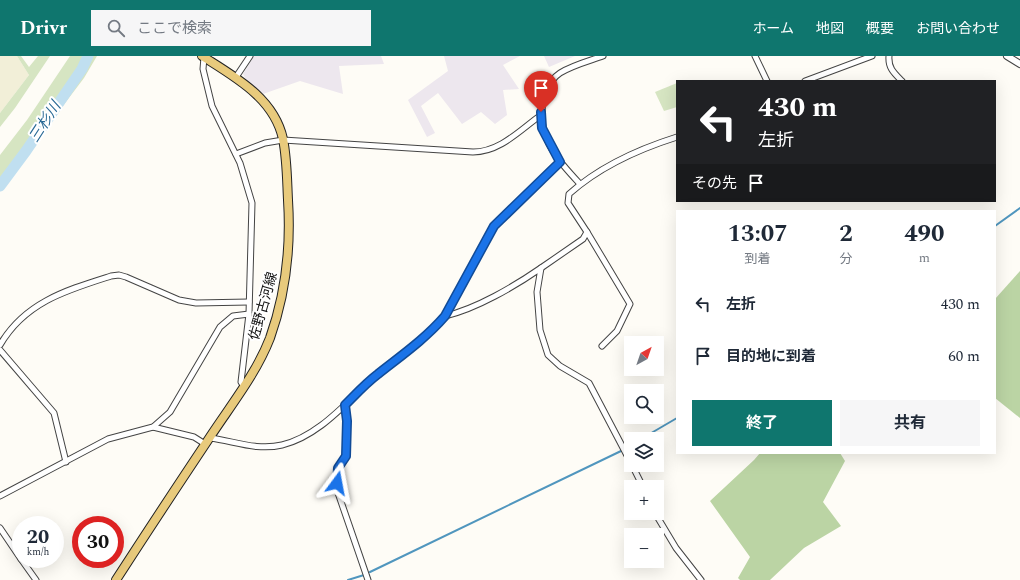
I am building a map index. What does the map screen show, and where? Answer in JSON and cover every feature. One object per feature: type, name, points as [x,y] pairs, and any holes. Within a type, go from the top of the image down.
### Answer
[{"type":"main road","name":"佐野古河線","points":[[116,580],[244,387],[269,338],[280,306],[285,278],[290,234],[287,168],[283,140],[275,118],[266,103],[236,77],[203,57]]},
{"type":"street","points":[[236,77],[250,56]]},
{"type":"street","points":[[580,184],[560,162],[542,128],[541,115],[548,87],[555,77],[565,71],[603,56]]},
{"type":"street","points":[[755,56],[767,80]]},
{"type":"street","points":[[808,80],[865,57],[872,56]]},
{"type":"street","points":[[889,56],[888,64],[892,72],[901,80]]},
{"type":"street","points":[[1006,56],[1020,64]]},
{"type":"street","points":[[203,57],[203,69],[212,106],[236,154],[244,174],[252,203],[249,314],[241,382],[244,387]]},
{"type":"street","points":[[236,154],[266,143],[283,140],[480,152],[487,151],[501,144],[541,115]]},
{"type":"street","points":[[602,346],[617,331],[630,304],[568,203],[569,194],[580,184],[635,152],[676,137]]},
{"type":"street","points":[[153,427],[207,441],[264,447],[282,445],[302,437],[345,405],[378,374],[421,341],[445,316],[494,226],[560,162]]},
{"type":"street","points":[[445,316],[457,313],[518,284],[583,239],[587,232]]},
{"type":"street","points":[[541,268],[537,292],[540,330],[548,355],[560,366],[589,383],[624,449]]},
{"type":"street","points":[[0,345],[14,324],[40,303],[63,291],[111,276],[119,275],[126,277],[179,300],[196,303],[249,302]]},
{"type":"street","points":[[0,496],[108,440],[153,427],[170,412],[220,327],[234,316],[249,314]]},
{"type":"street","points":[[0,350],[54,413],[66,462]]},
{"type":"street","points":[[345,405],[347,421],[346,456],[338,468],[336,487],[368,580]]},
{"type":"street","points":[[659,520],[676,548],[701,580]]},
{"type":"street","points":[[0,528],[12,546]]},
{"type":"street","points":[[27,568],[36,580]]},
{"type":"shaded area","points":[[0,56],[17,56],[29,75],[0,113]]},
{"type":"shaded area","points":[[254,56],[381,56],[384,64],[339,66],[343,94],[300,81],[263,94],[245,78],[243,74]]},
{"type":"shaded area","points":[[444,56],[520,56],[503,65],[519,89],[503,90],[507,115],[495,124],[481,112],[462,124],[438,93],[421,106],[435,133],[427,137],[408,100],[448,71]]},
{"type":"shaded area","points":[[544,56],[575,56],[549,67]]},
{"type":"green space","points":[[17,56],[21,56],[29,67],[38,56],[50,56],[15,108],[0,127],[0,113],[29,75]]},
{"type":"green space","points":[[70,56],[97,56],[84,78],[0,189],[0,155],[27,120]]},
{"type":"green space","points":[[676,83],[676,107],[664,111],[655,92]]},
{"type":"green space","points":[[1020,271],[1020,418],[996,399],[996,298]]},
{"type":"green space","points":[[759,454],[841,454],[845,461],[823,502],[841,526],[804,548],[770,580],[740,580],[738,578],[750,557],[710,501]]},
{"type":"waterway","name":"三杉川","points":[[0,186],[26,151],[82,69],[88,56]]},
{"type":"waterway","points":[[996,225],[1020,208]]},
{"type":"waterway","points":[[653,432],[676,419]]},
{"type":"waterway","points":[[370,572],[621,451]]},
{"type":"waterway","points":[[348,580],[364,575]]},
{"type":"route","points":[[337,483],[338,468],[346,456],[347,421],[345,405],[378,374],[406,354],[435,328],[445,316],[494,226],[520,199],[560,162],[542,128],[541,112]]}]
